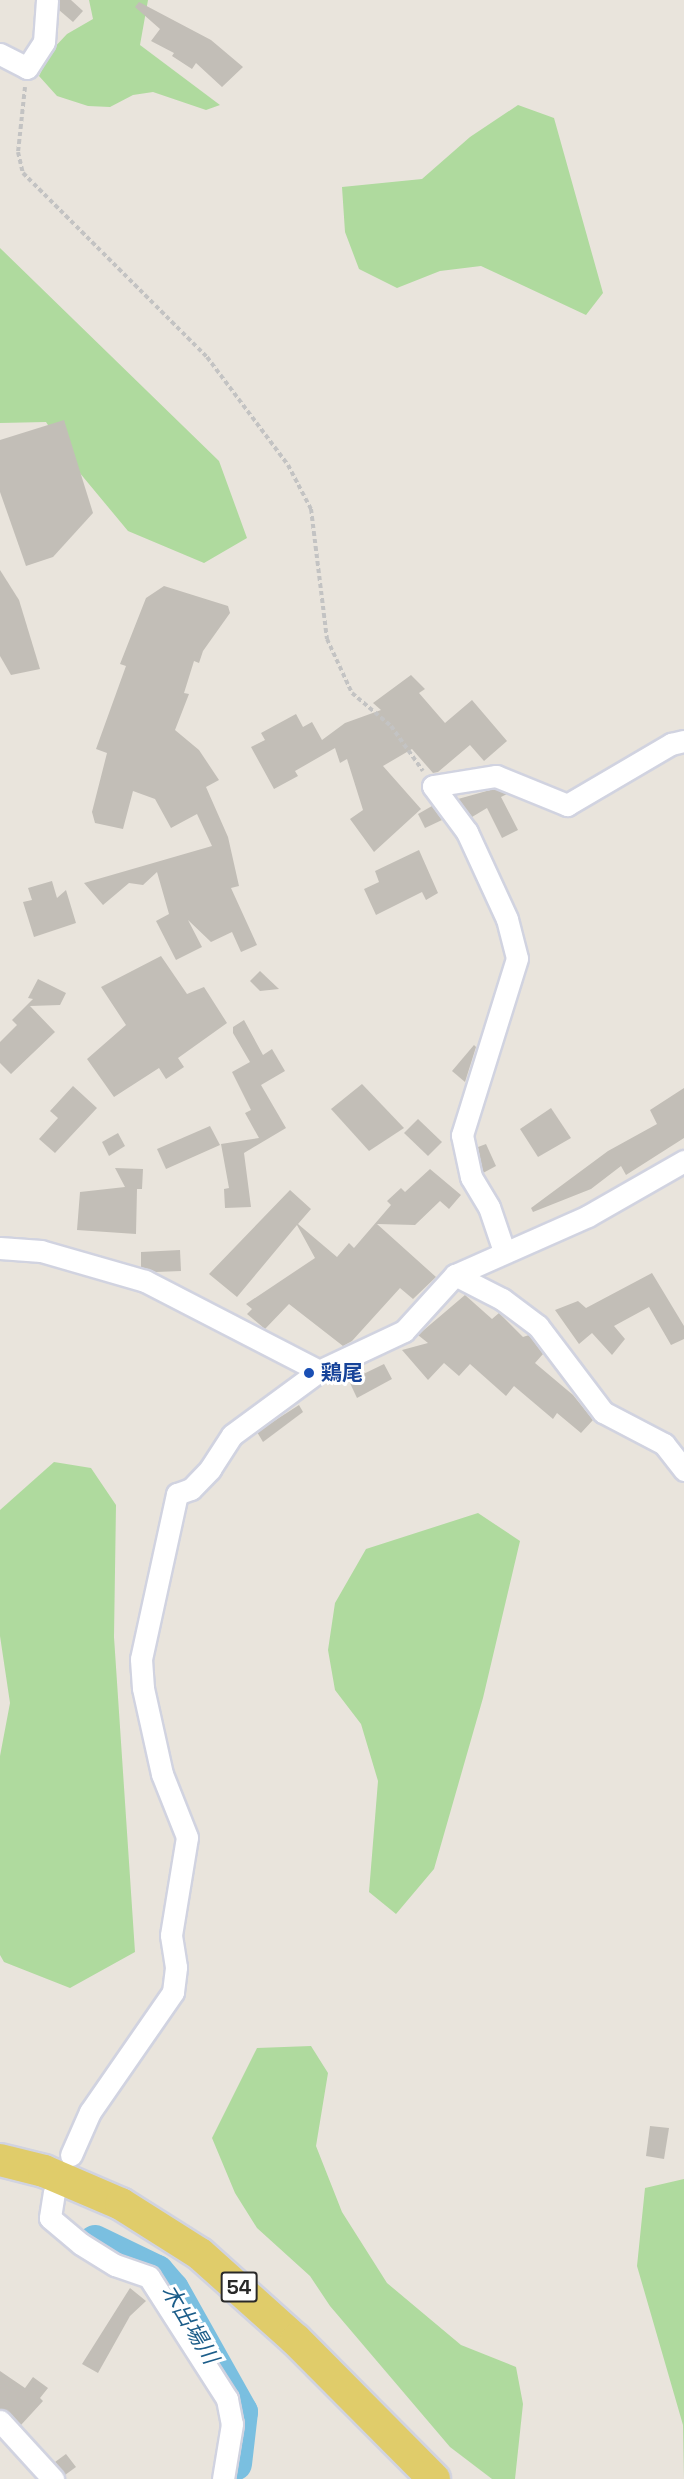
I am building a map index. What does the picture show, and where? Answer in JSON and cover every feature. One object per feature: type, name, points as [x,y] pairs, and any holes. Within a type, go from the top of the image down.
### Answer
[{"type":"main road","name":"54","points":[[0,2160],[44,2171],[121,2204],[200,2254],[296,2340],[434,2479]]},
{"type":"street","points":[[0,54],[27,68],[44,42],[47,0]]},
{"type":"street","points":[[504,1251],[489,1207],[471,1177],[462,1135],[517,958],[507,920],[467,832],[433,786],[496,776],[567,805],[671,744],[684,741]]},
{"type":"street","points":[[71,2155],[90,2112],[173,1992],[176,1967],[171,1935],[187,1837],[162,1774],[143,1688],[141,1659],[177,1494],[191,1489],[210,1469],[232,1435],[320,1371],[404,1330],[455,1275],[504,1251],[588,1216],[684,1161]]},
{"type":"street","points":[[0,1248],[41,1251],[146,1281],[320,1371]]},
{"type":"street","points":[[455,1275],[502,1299],[538,1326],[603,1412],[664,1444],[684,1470]]},
{"type":"street","points":[[54,2192],[50,2218],[81,2244],[115,2265],[148,2277],[227,2399],[232,2424],[223,2479]]},
{"type":"street","points":[[0,2421],[53,2479]]},
{"type":"path","points":[[27,68],[18,152],[23,173],[207,357],[288,465],[311,509],[327,639],[352,693],[391,726],[433,786]]},
{"type":"green space","points":[[89,0],[148,0],[140,45],[220,105],[206,110],[153,92],[133,95],[110,107],[88,106],[57,96],[39,76],[51,51],[67,34],[93,19]]},
{"type":"green space","points":[[518,105],[554,118],[603,293],[586,315],[481,266],[440,271],[397,288],[359,269],[345,232],[342,187],[422,179],[470,137]]},
{"type":"green space","points":[[0,248],[219,461],[247,538],[204,563],[128,531],[79,472],[46,422],[0,423]]},
{"type":"green space","points":[[54,1462],[91,1468],[116,1505],[114,1637],[135,1952],[70,1988],[4,1962],[0,1955],[0,1756],[10,1703],[0,1636],[0,1510]]},
{"type":"green space","points":[[478,1513],[520,1541],[483,1698],[434,1869],[396,1914],[369,1892],[378,1781],[361,1724],[335,1690],[328,1650],[335,1603],[366,1549]]},
{"type":"green space","points":[[311,2046],[328,2073],[316,2146],[342,2212],[387,2283],[461,2345],[516,2367],[523,2404],[515,2479],[492,2479],[450,2447],[330,2306],[310,2276],[257,2228],[235,2193],[212,2138],[257,2048]]},
{"type":"green space","points":[[684,2179],[684,2479],[683,2425],[637,2266],[645,2188]]},
{"type":"building","points":[[60,0],[71,0],[83,11],[73,22],[59,10]]},
{"type":"building","points":[[139,2],[211,40],[243,67],[222,87],[196,63],[192,69],[172,56],[174,53],[151,41],[160,29],[135,7]]},
{"type":"building","points":[[64,420],[93,513],[53,557],[26,566],[0,492],[0,440]]},
{"type":"building","points":[[0,570],[19,600],[40,669],[11,675],[0,656]]},
{"type":"building","points":[[164,586],[228,606],[230,613],[203,651],[199,663],[194,661],[184,693],[189,694],[175,730],[199,750],[219,780],[206,787],[228,837],[239,886],[231,888],[257,945],[241,952],[232,932],[211,942],[188,920],[202,947],[176,960],[156,921],[169,914],[157,872],[143,885],[129,883],[103,905],[84,883],[212,846],[197,814],[171,828],[155,799],[133,791],[123,829],[95,823],[92,812],[107,753],[96,749],[126,666],[120,664],[146,598]]},
{"type":"building","points":[[411,675],[425,689],[419,693],[445,723],[472,700],[507,741],[484,761],[470,745],[438,772],[433,773],[412,749],[383,766],[421,809],[374,852],[350,819],[363,810],[347,759],[340,763],[335,748],[295,771],[298,776],[274,789],[251,747],[265,740],[261,733],[296,714],[303,727],[312,722],[322,740],[345,723],[381,710],[373,703]]},
{"type":"building","points":[[494,789],[507,794],[501,797],[518,830],[502,838],[487,808],[472,817],[458,799]]},
{"type":"building","points":[[432,806],[442,820],[425,828],[418,814]]},
{"type":"building","points":[[419,850],[438,893],[426,900],[422,892],[376,915],[364,889],[379,882],[375,871]]},
{"type":"building","points":[[52,881],[57,898],[66,890],[76,923],[34,937],[23,902],[32,900],[28,888]]},
{"type":"building","points":[[161,956],[187,994],[204,987],[227,1023],[178,1058],[184,1067],[166,1079],[159,1068],[114,1097],[87,1059],[126,1025],[101,987]]},
{"type":"building","points":[[260,971],[279,989],[260,991],[250,981]]},
{"type":"building","points":[[38,979],[66,993],[60,1005],[30,1006],[55,1032],[11,1074],[0,1063],[0,1042],[17,1025],[12,1020],[33,999],[28,998]]},
{"type":"building","points":[[244,1020],[263,1055],[272,1049],[285,1071],[261,1085],[286,1128],[244,1153],[251,1207],[225,1208],[224,1189],[229,1188],[221,1144],[259,1138],[245,1113],[251,1110],[232,1072],[250,1062],[233,1033],[233,1027]]},
{"type":"building","points":[[474,1045],[476,1047],[465,1082],[452,1071]]},
{"type":"building","points":[[362,1084],[404,1128],[369,1151],[331,1109]]},
{"type":"building","points":[[73,1086],[97,1108],[55,1153],[39,1139],[58,1118],[50,1111]]},
{"type":"building","points":[[684,1088],[684,1138],[626,1175],[621,1166],[591,1189],[533,1212],[531,1208],[608,1151],[657,1124],[650,1110]]},
{"type":"building","points":[[551,1108],[571,1138],[538,1157],[520,1129]]},
{"type":"building","points":[[418,1119],[442,1142],[428,1156],[404,1133]]},
{"type":"building","points":[[210,1126],[220,1145],[166,1169],[157,1149]]},
{"type":"building","points":[[118,1133],[125,1146],[109,1156],[102,1142]]},
{"type":"building","points":[[486,1144],[496,1166],[483,1173],[478,1147]]},
{"type":"building","points":[[115,1168],[143,1169],[142,1189],[137,1189],[136,1234],[77,1230],[80,1192],[125,1187]]},
{"type":"building","points":[[430,1169],[461,1195],[449,1209],[440,1201],[415,1225],[377,1224],[436,1277],[413,1299],[400,1288],[352,1341],[343,1346],[289,1304],[265,1329],[247,1314],[252,1309],[246,1304],[315,1258],[297,1225],[237,1297],[209,1274],[290,1190],[311,1209],[298,1224],[337,1257],[349,1243],[354,1248],[391,1205],[387,1201],[401,1188],[405,1192]]},
{"type":"building","points":[[180,1250],[181,1271],[156,1272],[141,1267],[141,1252]]},
{"type":"building","points":[[652,1273],[684,1326],[684,1339],[671,1345],[649,1307],[614,1326],[625,1339],[612,1355],[592,1333],[579,1344],[555,1310],[578,1301],[586,1308]]},
{"type":"building","points":[[465,1295],[492,1319],[499,1313],[523,1337],[529,1335],[543,1354],[535,1363],[573,1395],[593,1420],[581,1433],[557,1413],[553,1419],[514,1386],[506,1396],[470,1364],[459,1376],[444,1363],[428,1380],[402,1350],[428,1343],[418,1335]]},
{"type":"building","points":[[384,1364],[392,1379],[357,1398],[349,1381]]},
{"type":"building","points":[[299,1405],[303,1412],[263,1442],[257,1432]]},
{"type":"building","points":[[650,2126],[669,2128],[664,2159],[646,2156]]},
{"type":"building","points":[[130,2288],[146,2301],[130,2316],[98,2373],[82,2364]]},
{"type":"building","points":[[0,2371],[25,2388],[33,2377],[48,2388],[40,2398],[43,2401],[21,2425],[0,2409]]},
{"type":"building","points":[[66,2454],[76,2467],[65,2475],[55,2462]]},
{"type":"waterway","name":"木出場川","points":[[95,2242],[157,2272],[172,2289],[241,2412],[235,2464]]},
{"type":"place","name":"鶏尾","points":[[309,1373]]}]
